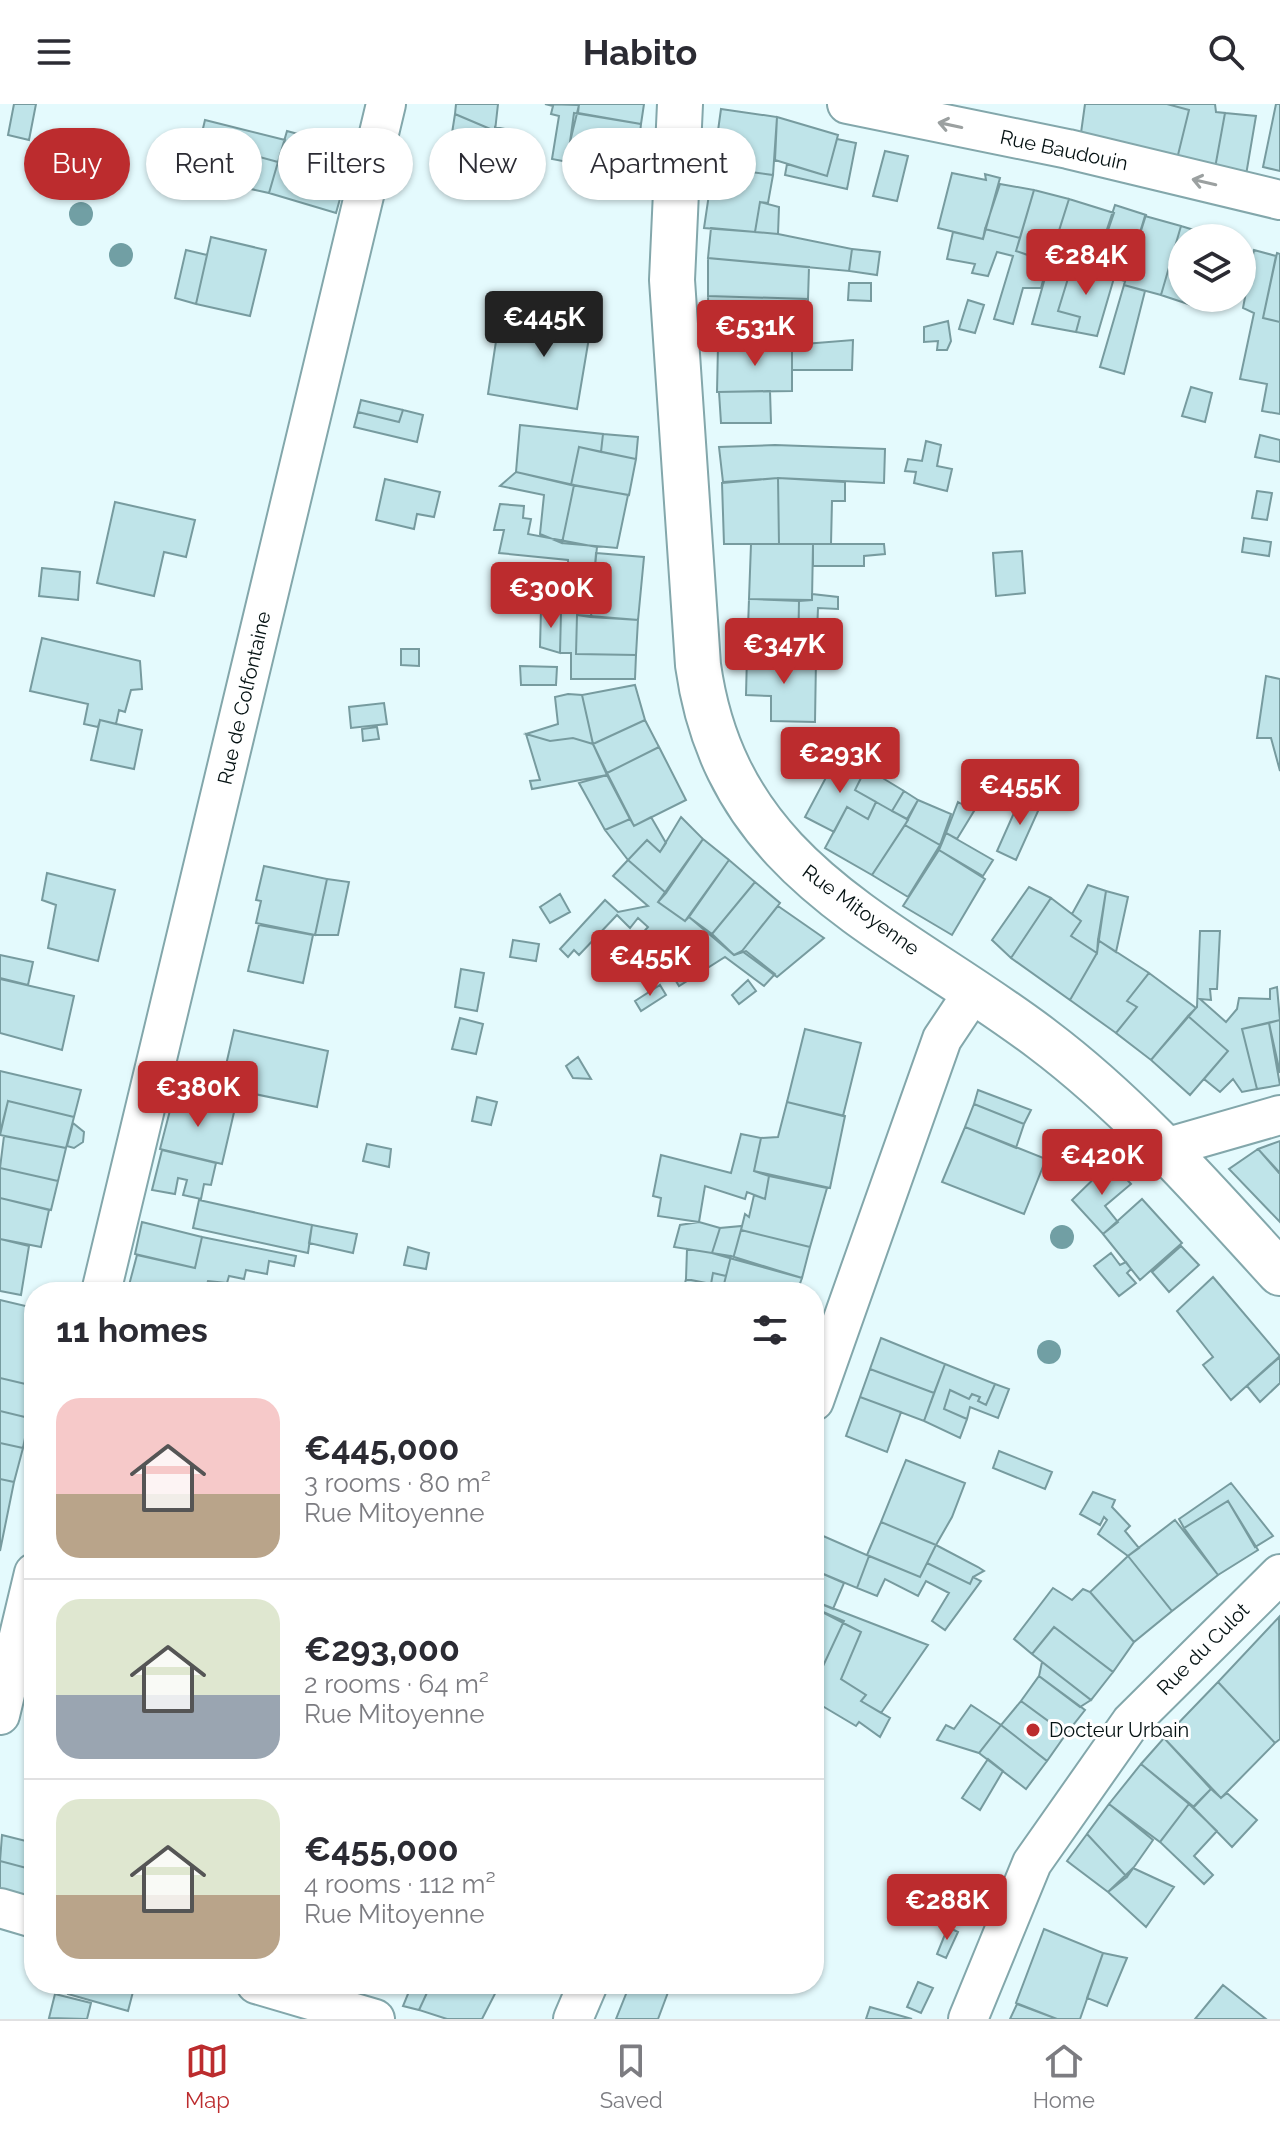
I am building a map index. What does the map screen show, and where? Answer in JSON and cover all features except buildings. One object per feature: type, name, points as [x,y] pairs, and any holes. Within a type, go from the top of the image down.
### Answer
[{"type":"street","name":"Rue de Colfontaine","points":[[103,1282],[386,104]]},
{"type":"street","name":"Rue Mitoyenne","points":[[680,104],[673,266],[698,665],[712,735],[748,808],[798,864],[881,928],[1060,1054],[1165,1148],[1280,1273]]},
{"type":"street","name":"Rue Baudouin","points":[[847,104],[1068,149],[1280,200]]},
{"type":"street","points":[[824,1373],[942,1039],[974,991]]},
{"type":"street","points":[[1165,1148],[1280,1115]]},
{"type":"street","name":"Rue du Culot","points":[[968,2019],[1032,1863],[1131,1722],[1280,1574]]},
{"type":"street","points":[[0,1715],[24,1615]]},
{"type":"street","points":[[0,1908],[24,1915]]},
{"type":"street","points":[[290,1994],[375,2019]]},
{"type":"street","points":[[573,2019],[584,1994]]},
{"type":"place","name":"Docteur Urbain","points":[[1033,1730]]}]
